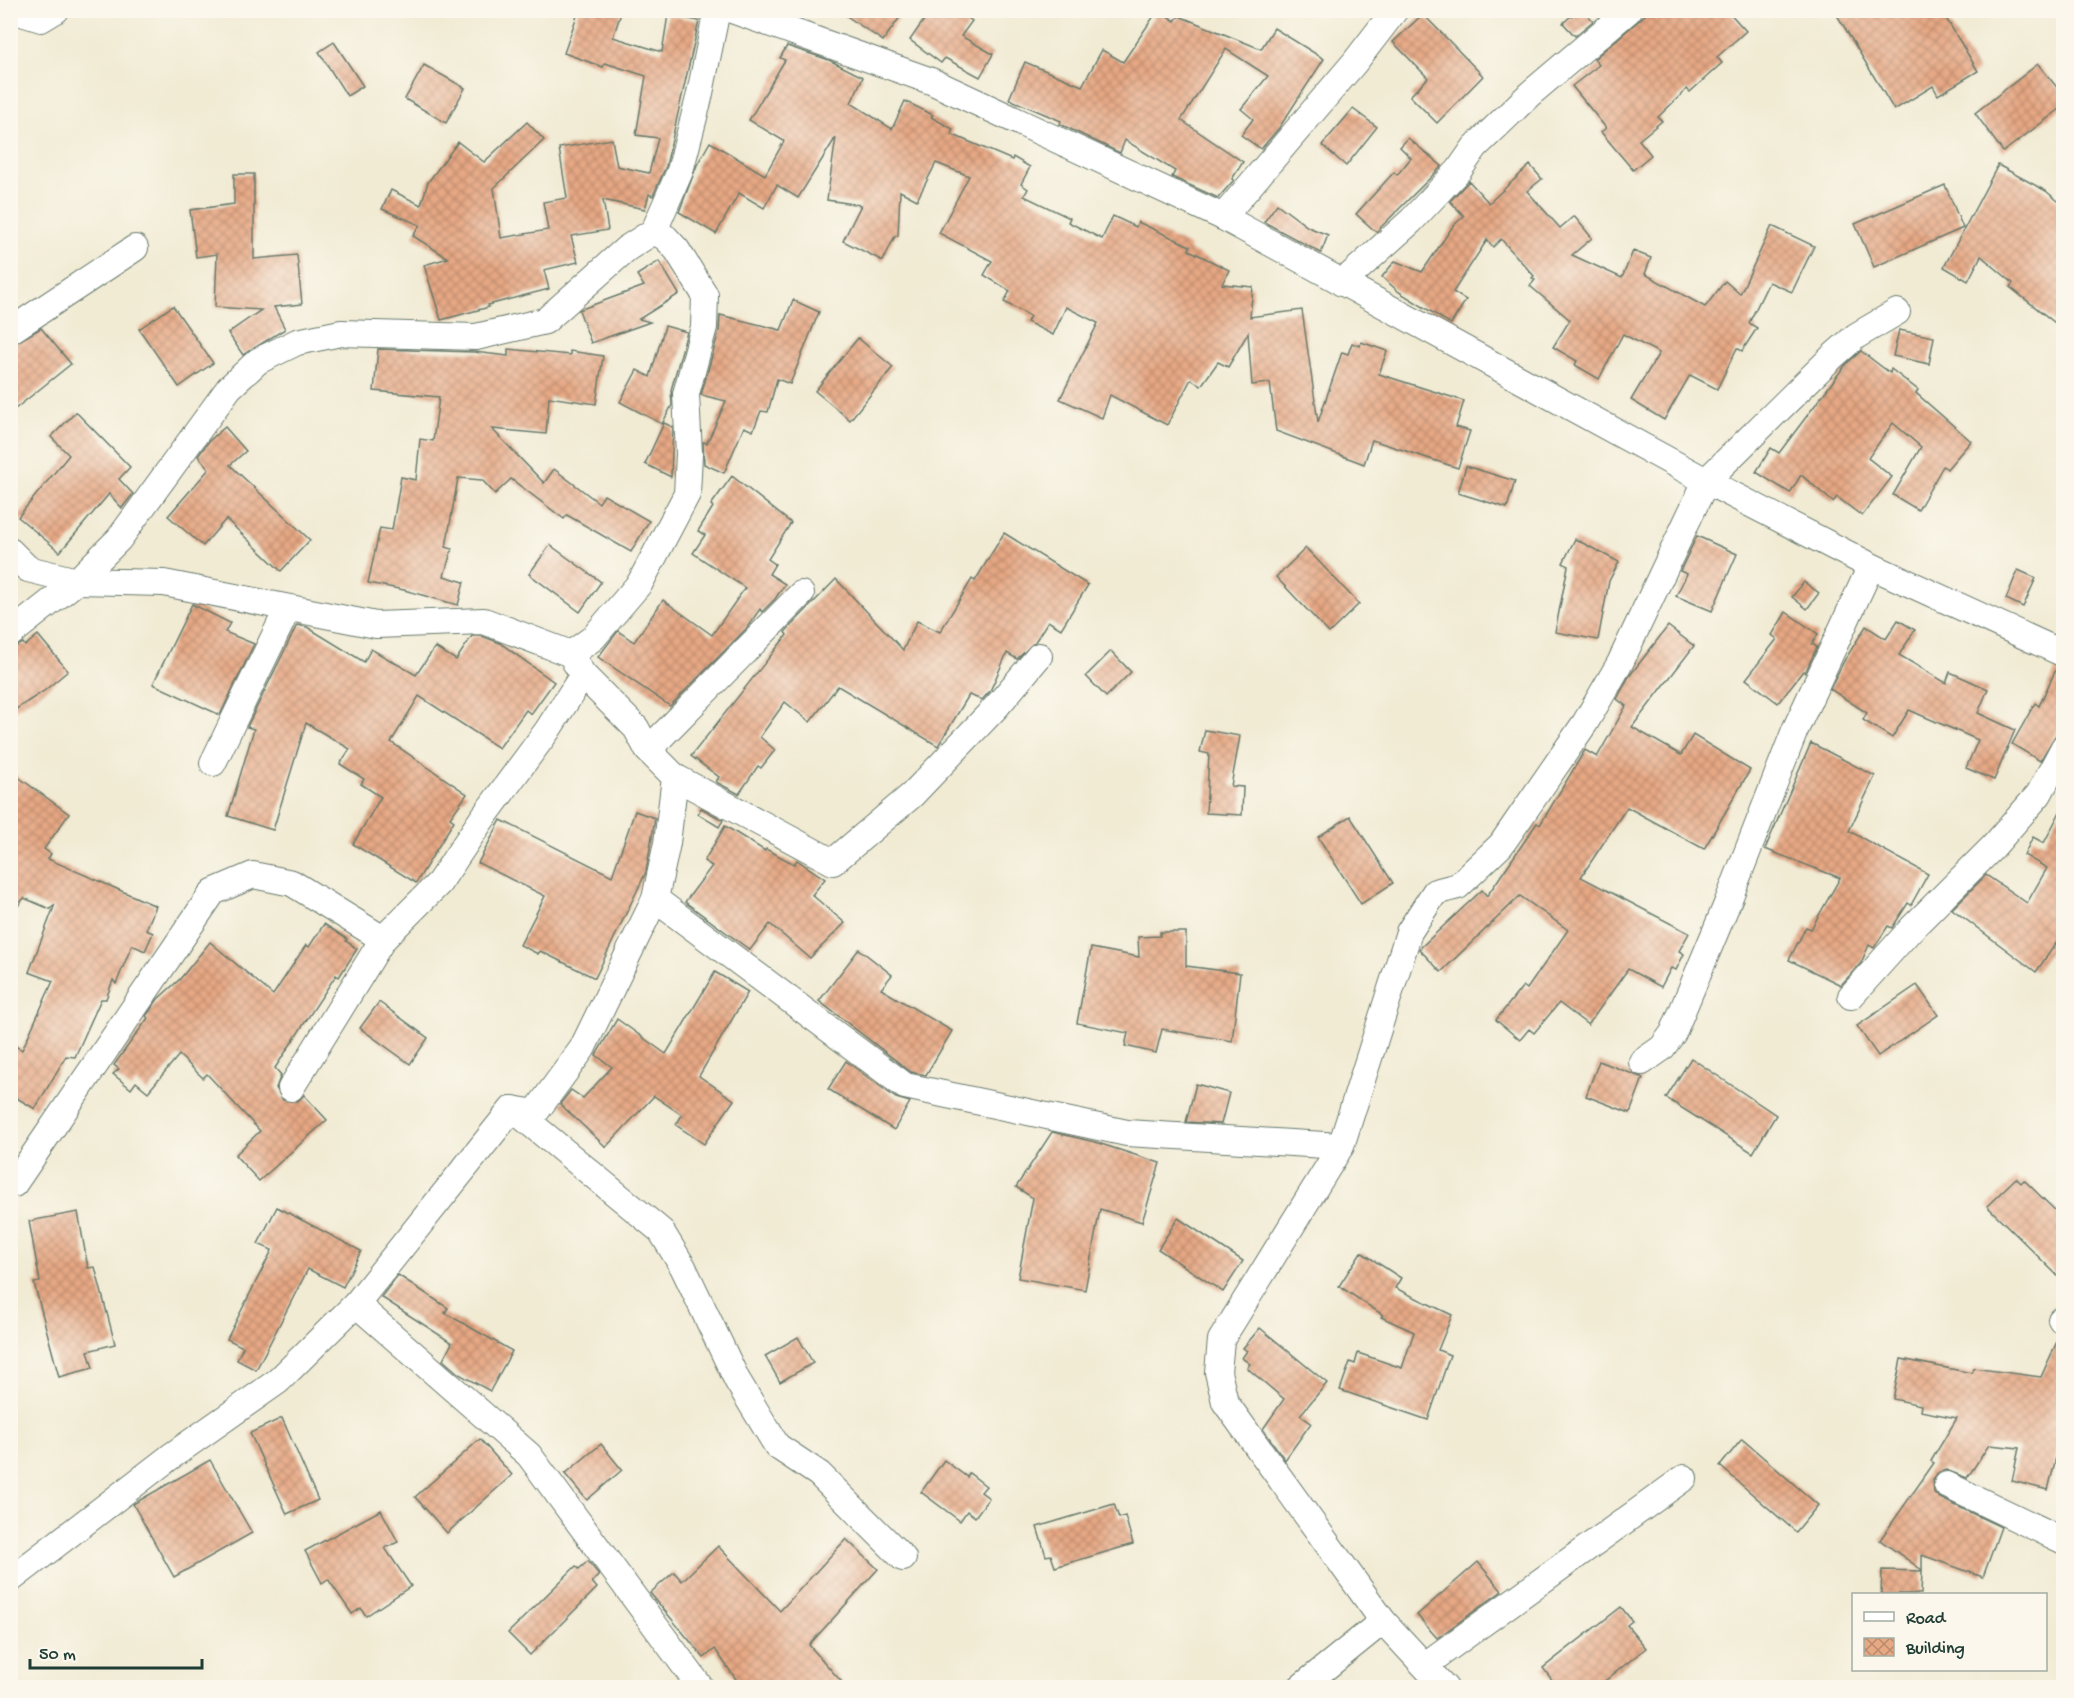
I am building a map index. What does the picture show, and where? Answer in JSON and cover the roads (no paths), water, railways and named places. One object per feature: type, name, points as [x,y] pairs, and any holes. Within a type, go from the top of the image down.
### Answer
[{"type":"street","points":[[12,10],[41,19],[56,10]]},
{"type":"street","points":[[10,634],[77,581],[119,539],[230,388],[258,361],[297,342],[341,333],[476,337],[545,321],[626,249],[654,231],[680,171],[699,98],[717,10]]},
{"type":"street","points":[[732,10],[931,81],[1223,217],[1706,480],[1871,566],[2064,654]]},
{"type":"street","points":[[1223,217],[1355,62],[1395,10]]},
{"type":"street","points":[[1342,283],[1411,221],[1459,170],[1475,147],[1531,93],[1629,10]]},
{"type":"street","points":[[291,1088],[383,939],[439,883],[482,819],[547,731],[577,664],[593,638],[640,583],[687,494],[689,454],[686,394],[704,327],[705,295],[677,250],[666,238],[654,231]]},
{"type":"street","points":[[10,331],[135,248]]},
{"type":"street","points":[[1445,1688],[1383,1621],[1225,1402],[1218,1372],[1221,1340],[1341,1146],[1409,932],[1435,892],[1458,886],[1501,845],[1585,723],[1620,663],[1706,480],[1832,357],[1856,336],[1897,312]]},
{"type":"street","points":[[10,551],[28,569],[77,581],[164,584],[375,625],[484,621],[577,664],[636,728],[648,750],[675,777],[833,862],[912,795],[990,713],[1039,656]]},
{"type":"street","points":[[1642,1062],[1662,1048],[1672,1033],[1727,904],[1795,730],[1871,566]]},
{"type":"street","points":[[648,750],[801,594]]},
{"type":"street","points":[[213,763],[288,608]]},
{"type":"street","points":[[1851,996],[2039,794],[2064,747]]},
{"type":"street","points":[[512,1109],[534,1113],[582,1049],[655,899],[667,843],[675,777]]},
{"type":"street","points":[[14,1185],[213,892],[253,876],[292,883],[383,939]]},
{"type":"street","points":[[655,899],[905,1086],[1127,1133],[1341,1146]]},
{"type":"street","points":[[10,1580],[170,1458],[278,1381],[356,1304],[512,1109]]},
{"type":"street","points":[[512,1109],[661,1231],[683,1267],[737,1380],[777,1446],[819,1474],[903,1558]]},
{"type":"street","points":[[356,1304],[529,1455],[701,1688]]},
{"type":"street","points":[[1425,1665],[1684,1478]]},
{"type":"street","points":[[1947,1485],[2064,1540]]},
{"type":"street","points":[[1300,1688],[1383,1621]]}]
